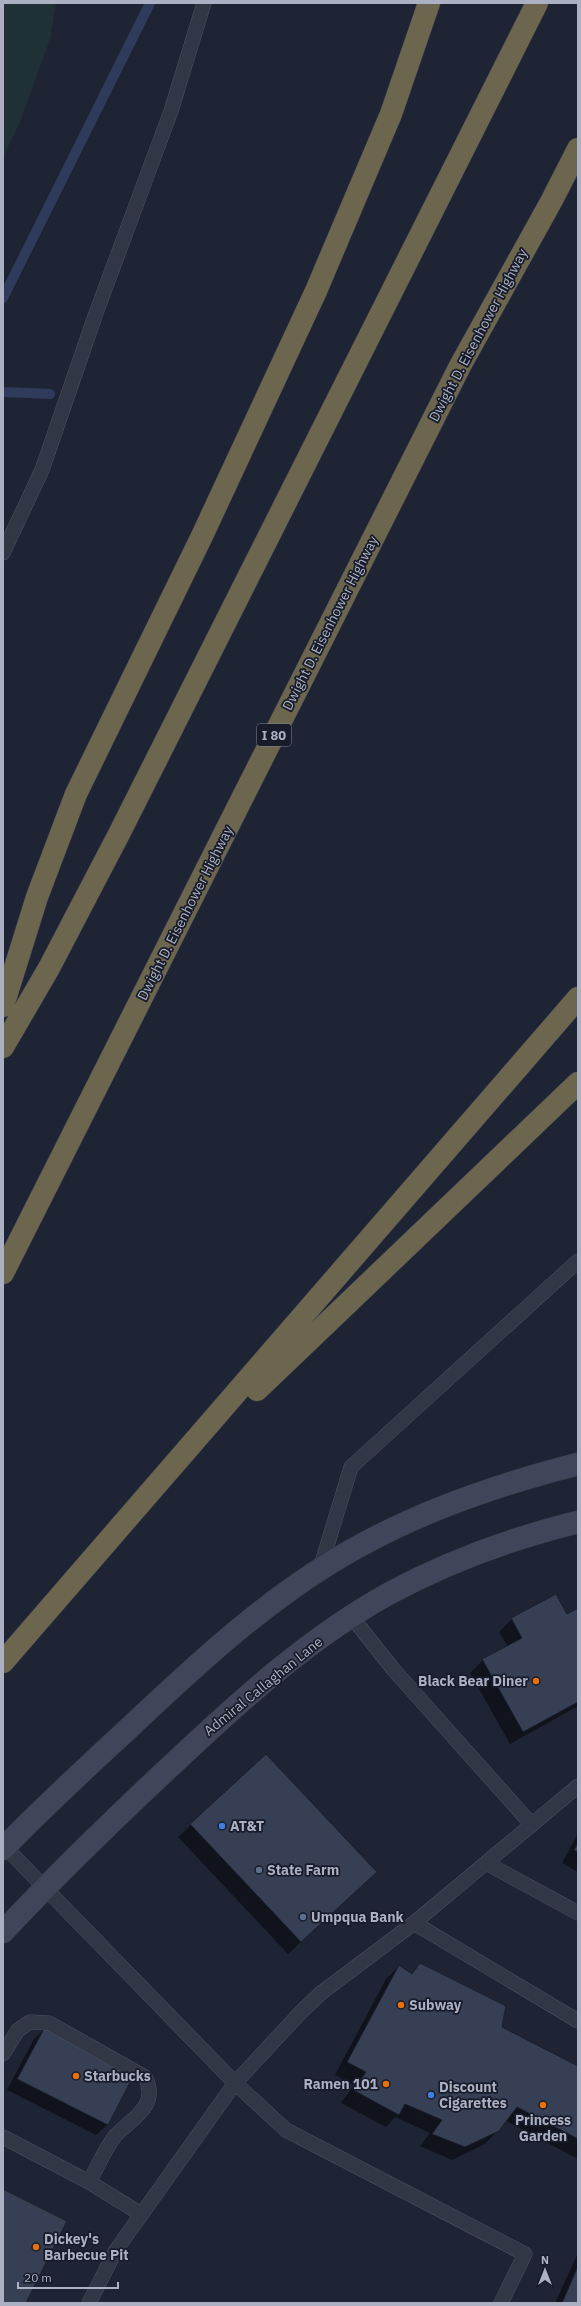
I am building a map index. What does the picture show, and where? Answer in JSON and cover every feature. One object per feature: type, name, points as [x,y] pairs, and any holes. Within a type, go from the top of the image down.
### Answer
[{"type":"highway","points":[[3,1006],[37,897],[76,794],[202,536],[316,291],[391,114],[429,3]]},
{"type":"highway","points":[[3,1047],[49,968],[116,841],[537,3]]},
{"type":"highway","name":"Dwight D. Eisenhower Highway","points":[[3,1273],[460,366],[552,200],[578,149]]},
{"type":"highway","points":[[3,1662],[578,998]]},
{"type":"highway","points":[[163,1479],[578,1083]]},
{"type":"main road","points":[[4,1848],[177,1683],[272,1603],[320,1569],[362,1544],[410,1520],[511,1482],[578,1464]]},
{"type":"main road","name":"Admiral Callaghan Lane","points":[[3,1932],[98,1833],[215,1724],[262,1683],[351,1616],[389,1593],[434,1571],[488,1549],[542,1531],[578,1522]]},
{"type":"lane","points":[[3,553],[42,470],[95,316],[172,111],[204,3]]},
{"type":"lane","points":[[320,1569],[351,1467],[578,1261]]},
{"type":"lane","points":[[351,1616],[393,1670],[532,1824]]},
{"type":"lane","points":[[89,2303],[116,2250],[235,2083],[300,2012],[321,1993],[414,1924],[578,1786]]},
{"type":"lane","points":[[4,1848],[235,2083],[286,2130],[525,2254],[501,2303]]},
{"type":"lane","points":[[486,1863],[578,1913]]},
{"type":"lane","points":[[414,1924],[578,2021]]},
{"type":"lane","points":[[3,2054],[18,2030],[30,2022],[49,2024],[145,2077],[150,2087],[150,2098],[136,2118],[115,2137],[89,2182]]},
{"type":"lane","points":[[3,2137],[89,2182],[141,2214]]},
{"type":"shaded area","points":[[3,3],[56,3],[50,39],[20,122],[3,157]]},
{"type":"building","name":"Black Bear Diner","points":[[556,1594],[567,1614],[578,1608],[578,1702],[523,1732],[482,1659],[522,1638],[511,1618]]},
{"type":"building","points":[[266,1754],[377,1872],[301,1942],[190,1824]]},
{"type":"building","points":[[578,1843],[578,1852],[574,1850]]},
{"type":"building","points":[[420,1963],[506,2006],[502,2027],[578,2066],[578,2139],[517,2107],[499,2131],[465,2147],[432,2134],[442,2120],[405,2104],[399,2115],[353,2090],[366,2072],[347,2062],[399,1965],[412,1974]]},
{"type":"building","name":"Starbucks","points":[[45,2027],[135,2073],[108,2125],[17,2079]]},
{"type":"building","points":[[3,2189],[67,2221],[26,2303],[3,2303]]},
{"type":"building","points":[[578,2266],[578,2303],[562,2303]]},
{"type":"waterway","points":[[3,298],[150,3]]},
{"type":"waterway","points":[[3,392],[50,394]]},
{"type":"place","name":"Black Bear Diner","points":[[536,1681]]},
{"type":"place","name":"AT&T","points":[[222,1826]]},
{"type":"place","name":"State Farm","points":[[259,1870]]},
{"type":"place","name":"Umpqua Bank","points":[[303,1917]]},
{"type":"place","name":"Subway","points":[[401,2005]]},
{"type":"place","name":"Starbucks","points":[[76,2076]]},
{"type":"place","name":"Ramen 101","points":[[386,2084]]},
{"type":"place","name":"Discount Cigarettes","points":[[431,2095]]},
{"type":"place","name":"Princess Garden","points":[[543,2105]]},
{"type":"place","name":"Dickey's Barbecue Pit","points":[[36,2247]]}]
